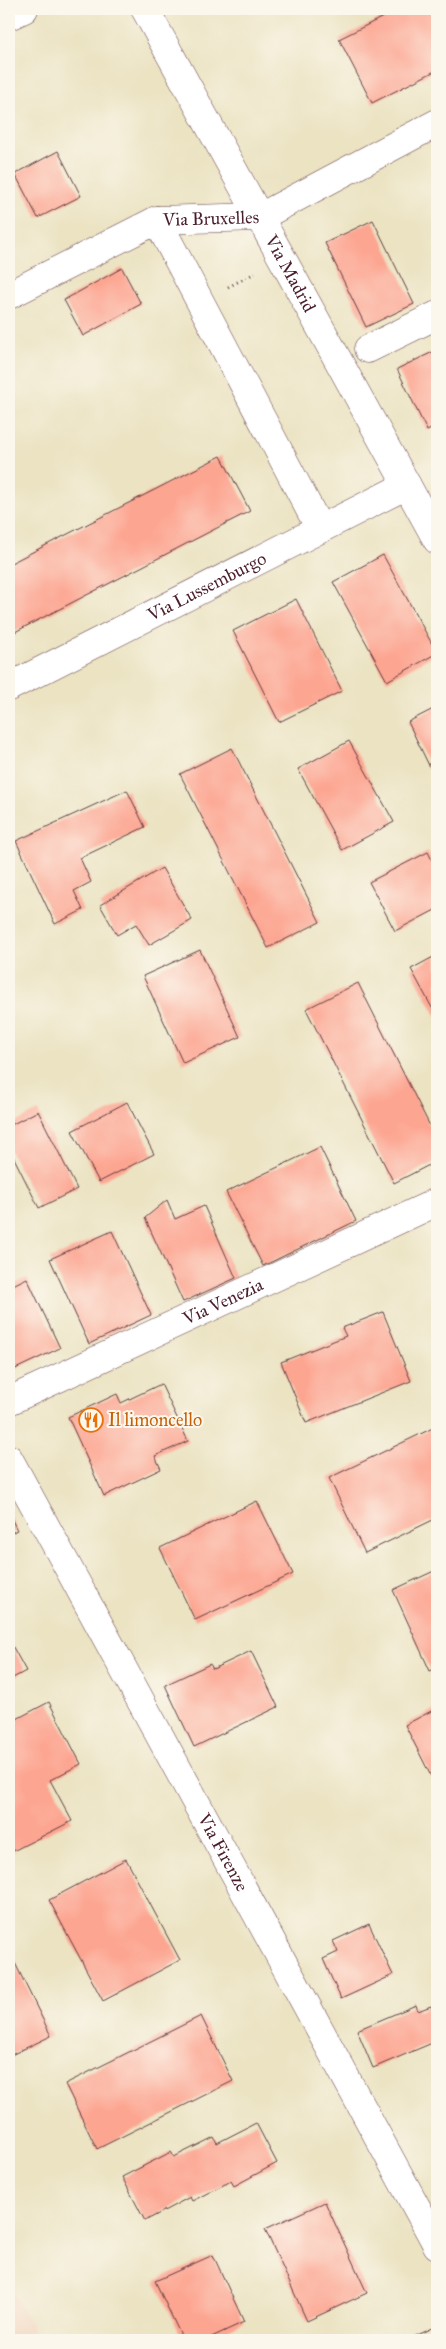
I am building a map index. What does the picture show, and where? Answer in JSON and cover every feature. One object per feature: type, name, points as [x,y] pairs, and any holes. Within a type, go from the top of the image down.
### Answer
[{"type":"street","points":[[9,16],[24,9]]},
{"type":"street","name":"Via Madrid","points":[[145,9],[437,540]]},
{"type":"street","name":"Via Bruxelles","points":[[9,295],[157,220],[260,217],[437,123]]},
{"type":"street","points":[[157,220],[320,530]]},
{"type":"street","points":[[368,349],[437,315]]},
{"type":"street","name":"Via Lussemburgo","points":[[9,687],[407,485]]},
{"type":"street","name":"Via Venezia","points":[[9,1401],[437,1202]]},
{"type":"street","name":"Via Firenze","points":[[9,1459],[437,2245]]},
{"type":"path","points":[[200,302],[284,259]]},
{"type":"shaded area","points":[[9,2285],[39,2340],[9,2340]]},
{"type":"building","points":[[399,9],[437,9],[437,70],[372,103],[339,39]]},
{"type":"building","points":[[58,151],[81,196],[38,218],[15,174]]},
{"type":"building","points":[[373,220],[414,304],[366,327],[325,243]]},
{"type":"building","points":[[122,268],[141,304],[83,336],[64,300]]},
{"type":"building","points":[[437,350],[437,426],[427,431],[397,369]]},
{"type":"building","points":[[221,456],[250,511],[9,635],[9,564]]},
{"type":"building","points":[[383,555],[437,653],[387,681],[333,582]]},
{"type":"building","points":[[296,599],[342,691],[279,722],[233,631]]},
{"type":"building","points":[[437,707],[437,782],[408,722]]},
{"type":"building","points":[[349,741],[394,822],[342,850],[298,769]]},
{"type":"building","points":[[232,748],[320,922],[268,948],[180,774]]},
{"type":"building","points":[[127,790],[145,827],[80,858],[91,882],[74,891],[83,910],[55,924],[16,841]]},
{"type":"building","points":[[428,852],[437,870],[437,909],[395,931],[369,882]]},
{"type":"building","points":[[162,868],[192,920],[149,945],[136,924],[117,935],[100,905]]},
{"type":"building","points":[[200,950],[240,1037],[183,1063],[143,976]]},
{"type":"building","points":[[437,955],[437,1017],[411,969]]},
{"type":"building","points":[[358,983],[437,1140],[437,1161],[394,1183],[306,1009]]},
{"type":"building","points":[[127,1102],[154,1154],[99,1182],[72,1131]]},
{"type":"building","points":[[38,1111],[77,1189],[39,1208],[9,1148],[9,1126]]},
{"type":"building","points":[[320,1147],[356,1221],[263,1266],[226,1192]]},
{"type":"building","points":[[167,1200],[175,1219],[204,1206],[236,1278],[183,1302],[145,1218]]},
{"type":"building","points":[[112,1231],[151,1315],[89,1344],[50,1259]]},
{"type":"building","points":[[27,1278],[60,1348],[9,1372],[9,1287]]},
{"type":"building","points":[[383,1312],[411,1381],[306,1423],[281,1362],[346,1336],[342,1328]]},
{"type":"building","points":[[161,1384],[188,1441],[155,1456],[161,1469],[104,1496],[68,1417],[117,1394],[121,1403]]},
{"type":"building","points":[[437,1426],[437,1518],[365,1553],[329,1478]]},
{"type":"building","points":[[257,1501],[293,1574],[195,1620],[160,1548]]},
{"type":"building","points":[[9,1514],[17,1530],[9,1534]]},
{"type":"building","points":[[434,1571],[437,1577],[437,1668],[430,1671],[393,1590]]},
{"type":"building","points":[[9,1640],[26,1671],[9,1680]]},
{"type":"building","points":[[251,1651],[278,1707],[194,1747],[165,1685],[210,1664],[213,1669]]},
{"type":"building","points":[[49,1702],[81,1764],[50,1780],[72,1821],[13,1851],[9,1843],[9,1723]]},
{"type":"building","points":[[437,1708],[437,1788],[405,1725]]},
{"type":"building","points":[[126,1859],[180,1960],[103,2001],[49,1900]]},
{"type":"building","points":[[369,1924],[393,1975],[341,1999],[323,1959],[338,1952],[333,1941]]},
{"type":"building","points":[[14,1961],[51,2036],[9,2056],[9,1963]]},
{"type":"building","points":[[416,2005],[418,2011],[431,2006],[437,2021],[437,2041],[373,2068],[357,2030]]},
{"type":"building","points":[[201,2016],[233,2081],[97,2149],[65,2084]]},
{"type":"building","points":[[256,2123],[277,2163],[234,2186],[231,2181],[192,2201],[190,2197],[145,2221],[122,2177],[171,2152],[174,2157],[214,2137],[217,2143]]},
{"type":"building","points":[[325,2202],[367,2293],[307,2321],[265,2229]]},
{"type":"building","points":[[213,2255],[244,2322],[205,2340],[183,2340],[155,2281]]},
{"type":"building","points":[[437,2326],[437,2340],[407,2340]]},
{"type":"place","name":"Il limoncello","points":[[91,1420]]}]
